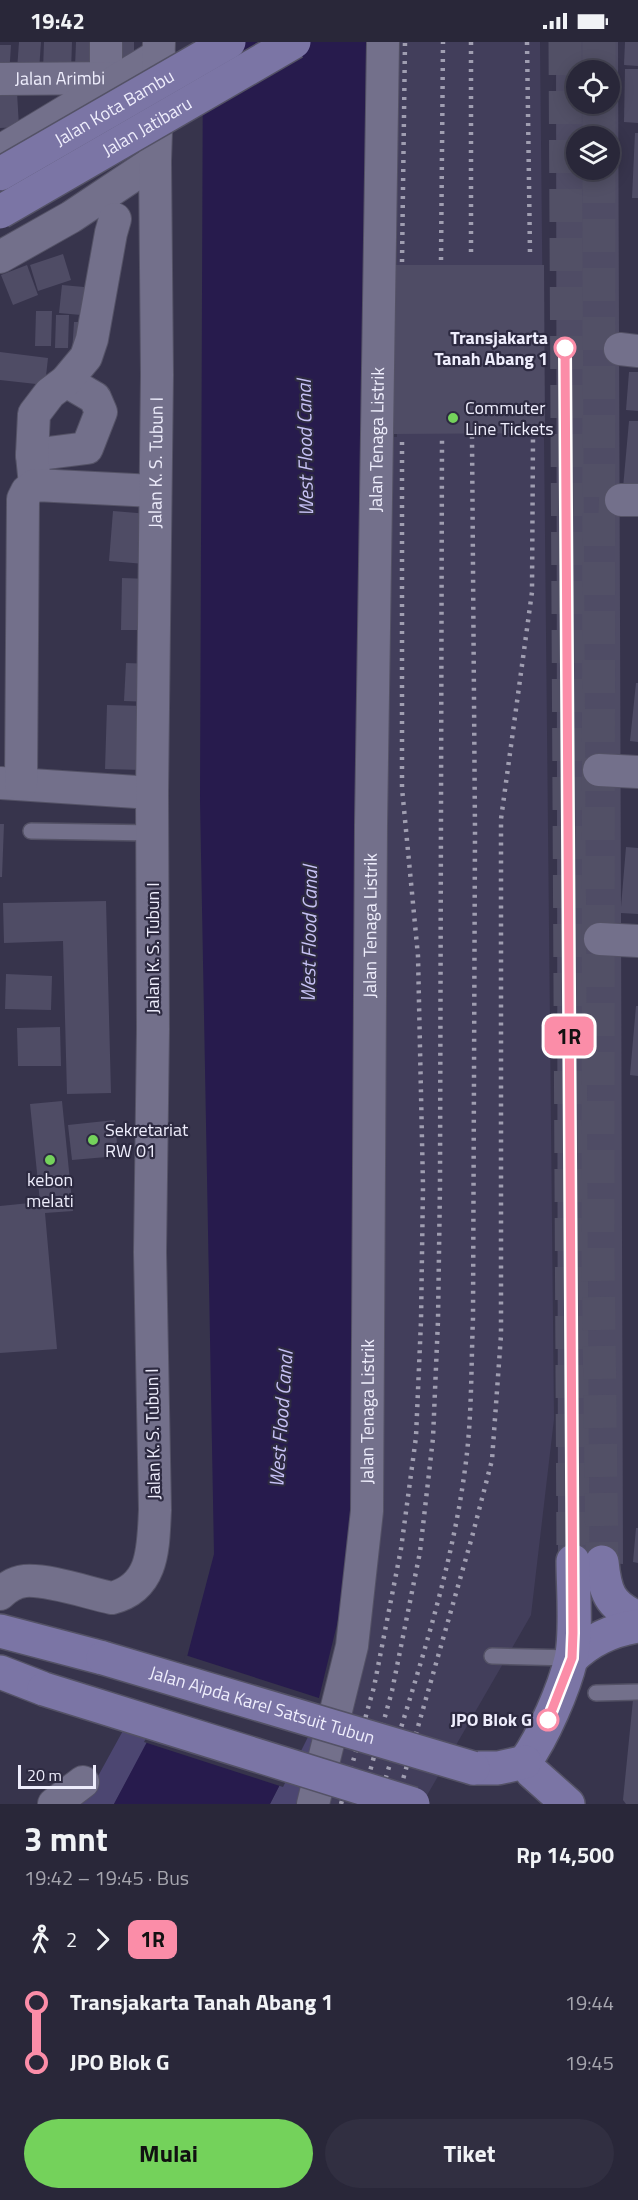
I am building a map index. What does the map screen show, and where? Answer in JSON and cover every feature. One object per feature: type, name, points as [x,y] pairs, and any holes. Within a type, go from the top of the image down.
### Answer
[{"type":"main road","name":"Jalan Kota Bambu","points":[[0,174],[229,42]]},
{"type":"main road","name":"Jalan Jatibaru","points":[[0,212],[294,42]]},
{"type":"main road","points":[[568,1804],[532,1772],[525,1761],[541,1734],[572,1658],[588,1561],[615,1604],[624,1612],[638,1618]]},
{"type":"main road","points":[[572,1658],[601,1636],[638,1626]]},
{"type":"main road","name":"Jalan Aipda Karel Satsuit Tubun","points":[[0,1631],[103,1658],[473,1768],[498,1768],[525,1761]]},
{"type":"main road","points":[[0,1672],[44,1689],[413,1804]]},
{"type":"street","points":[[106,42],[114,78]]},
{"type":"street","name":"Jalan Tenaga Listrik","points":[[313,1804],[352,1646],[367,1511],[371,825],[383,42]]},
{"type":"street","points":[[0,151],[159,49]]},
{"type":"street","name":"Jalan K. S. Tubun I","points":[[0,1593],[23,1581],[39,1582],[112,1598],[122,1596],[141,1581],[148,1568],[153,1545],[155,1510],[150,1252],[153,1029],[154,491],[157,375],[155,161],[159,49]]},
{"type":"street","name":"Jalan Arimbi","points":[[0,79],[114,78]]},
{"type":"street","points":[[0,257],[71,217],[155,161]]},
{"type":"street","points":[[71,217],[155,221]]},
{"type":"street","points":[[115,219],[92,339],[86,357],[66,381],[50,393],[34,414],[24,480],[11,783],[152,793]]},
{"type":"street","points":[[24,480],[87,448],[101,412],[95,398],[66,381]]},
{"type":"street","points":[[24,480],[154,491]]},
{"type":"street","points":[[599,770],[638,772]]},
{"type":"street","points":[[600,939],[638,941]]},
{"type":"street","points":[[54,1804],[83,1782]]},
{"type":"lane","points":[[32,831],[153,833]]},
{"type":"lane","points":[[492,1656],[572,1658]]},
{"type":"lane","points":[[596,1693],[638,1692]]},
{"type":"shaded area","points":[[397,42],[540,42],[554,1419],[531,1615],[422,1804],[311,1804],[345,1641],[368,437],[397,437]]},
{"type":"shaded area","points":[[314,1718],[311,1804],[270,1804]]},
{"type":"shaded area","points":[[125,1727],[151,1736],[114,1804],[69,1804],[97,1778]]},
{"type":"water","name":"West Flood Canal","points":[[203,42],[366,42],[354,1555],[314,1718],[270,1804],[114,1804],[182,1676],[214,1554],[200,800]]},
{"type":"pier","points":[[185,1655],[322,1699],[317,1719],[283,1787],[144,1742],[180,1675]]},
{"type":"building","points":[[19,42],[41,42],[39,71],[17,70]]},
{"type":"building","points":[[44,42],[72,42],[71,72],[43,70]]},
{"type":"building","points":[[76,42],[103,42],[102,68],[75,67]]},
{"type":"building","points":[[113,42],[134,42],[134,59],[114,59]]},
{"type":"building","points":[[556,42],[618,42],[618,60],[566,60],[566,114],[618,114],[618,126],[566,126],[566,180],[618,180],[621,907],[626,847],[638,848],[638,914],[621,913],[623,1564],[558,1560]]},
{"type":"building","points":[[625,42],[638,42],[638,66],[624,65]]},
{"type":"building","points":[[0,45],[11,45],[9,76],[0,76]]},
{"type":"building","points":[[625,69],[638,69],[638,123],[624,122]]},
{"type":"building","points":[[17,92],[19,127],[0,128],[0,93]]},
{"type":"building","points":[[635,133],[638,133],[638,198],[632,198]]},
{"type":"building","points":[[63,254],[71,280],[38,291],[30,265]]},
{"type":"building","points":[[27,265],[38,295],[13,305],[1,275]]},
{"type":"building","points":[[392,265],[544,265],[545,433],[393,434]]},
{"type":"building","points":[[62,285],[95,288],[92,316],[59,313]]},
{"type":"building","points":[[36,311],[52,311],[51,346],[35,346]]},
{"type":"building","points":[[56,315],[69,315],[68,348],[55,348]]},
{"type":"building","points":[[74,322],[81,322],[72,353]]},
{"type":"building","points":[[0,352],[48,358],[45,385],[0,380]]},
{"type":"building","points":[[629,372],[638,372],[638,411],[626,410]]},
{"type":"building","points":[[629,421],[638,421],[638,490],[623,488]]},
{"type":"building","points":[[113,511],[149,514],[145,564],[109,561]]},
{"type":"building","points":[[122,578],[150,579],[148,630],[121,630]]},
{"type":"building","points":[[126,663],[152,664],[151,702],[124,701]]},
{"type":"building","points":[[636,683],[638,683],[638,742],[630,741]]},
{"type":"building","points":[[107,705],[144,706],[143,770],[105,769]]},
{"type":"building","points":[[0,824],[4,824],[2,877],[0,877]]},
{"type":"building","points":[[106,901],[111,1093],[67,1094],[63,941],[4,943],[3,903]]},
{"type":"building","points":[[6,974],[52,976],[51,1010],[5,1009]]},
{"type":"building","points":[[636,1006],[638,1006],[638,1076],[630,1075]]},
{"type":"building","points":[[60,1027],[61,1066],[18,1066],[17,1028]]},
{"type":"building","points":[[62,1101],[73,1211],[45,1213],[57,1349],[0,1353],[0,1206],[40,1202],[30,1104]]},
{"type":"building","name":"Sekretariat RW 01","points":[[115,1120],[118,1156],[72,1160],[68,1125]]},
{"type":"building","points":[[636,1528],[638,1528],[638,1563],[633,1562]]},
{"type":"building","points":[[633,1700],[638,1700],[638,1804],[626,1804],[623,1800]]},
{"type":"tunnel","points":[[565,42],[573,1561]]},
{"type":"tunnel","points":[[599,42],[599,60]]},
{"type":"tunnel","points":[[599,114],[599,126]]},
{"type":"tunnel","points":[[599,180],[598,1251],[602,1562]]},
{"type":"tunnel","points":[[599,499],[621,500]]},
{"type":"railway","points":[[402,262],[405,42]]},
{"type":"railway","points":[[441,260],[443,42]]},
{"type":"railway","points":[[471,42],[471,257]]},
{"type":"railway","points":[[527,42],[530,253]]},
{"type":"railway","points":[[396,1804],[492,1460],[501,1335],[501,819],[532,592],[533,436]]},
{"type":"railway","points":[[361,1804],[392,1691],[420,1552],[433,1438],[440,1185],[442,437]]},
{"type":"railway","points":[[378,1804],[416,1680],[450,1554],[465,1469],[469,1431],[473,1318],[475,831],[472,437]]},
{"type":"railway","points":[[341,1804],[374,1687],[401,1549],[416,1437],[423,1186],[418,956],[402,788],[402,438]]},
{"type":"bus line","name":"1R","points":[[548,1720],[572,1658],[573,1633],[565,348]]},
{"type":"place","name":"Transjakarta Tanah Abang 1","points":[[565,348]]},
{"type":"place","name":"Commuter Line Tickets","points":[[453,418]]},
{"type":"place","name":"Sekretariat RW 01","points":[[93,1140]]},
{"type":"place","name":"kebon melati","points":[[50,1160]]},
{"type":"place","name":"JPO Blok G","points":[[548,1720]]}]
